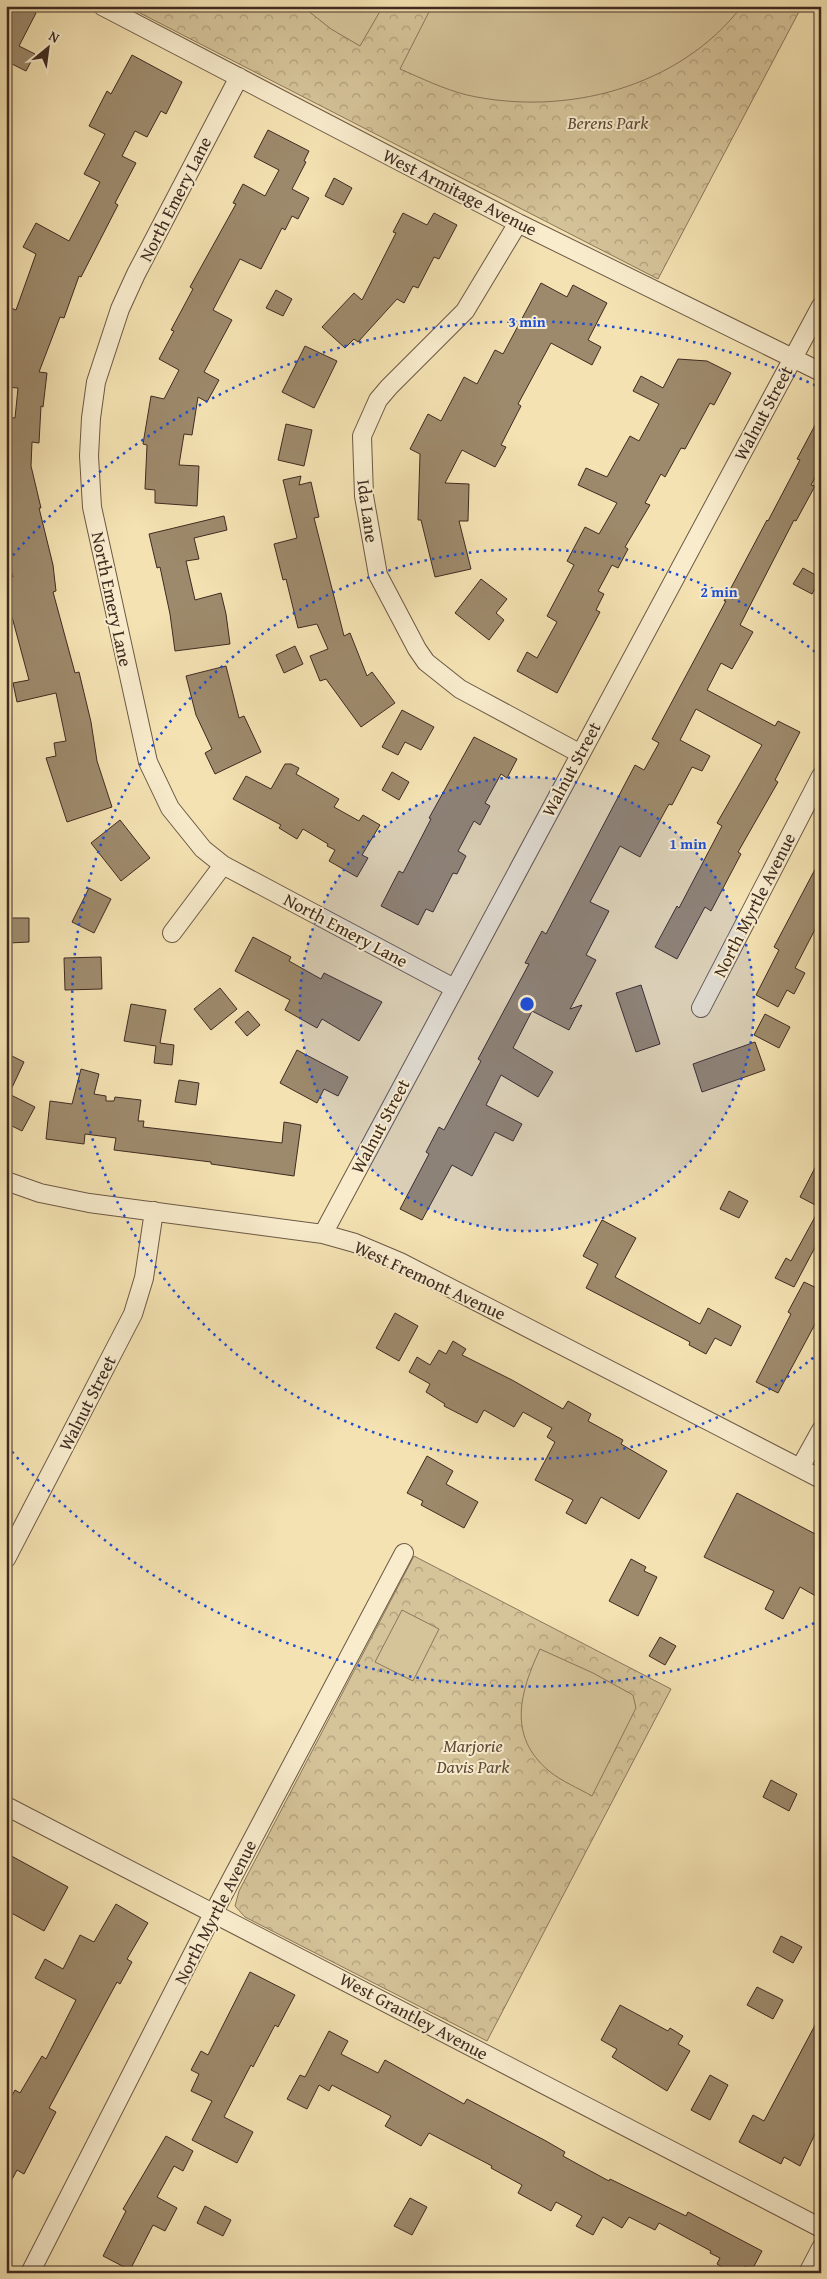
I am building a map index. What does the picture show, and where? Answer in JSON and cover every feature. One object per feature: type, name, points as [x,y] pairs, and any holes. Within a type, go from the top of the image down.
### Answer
[{"type":"street","name":"West Armitage Avenue","points":[[102,6],[518,223],[821,372]]},
{"type":"street","name":"North Emery Lane","points":[[239,77],[140,266],[120,309],[96,382],[91,418],[92,507],[148,762],[170,808],[203,849],[222,865],[454,988]]},
{"type":"street","name":"Ida Lane","points":[[518,223],[465,311],[378,400],[362,436],[364,496],[378,575],[416,649],[426,662],[460,689],[579,753]]},
{"type":"street","name":"Walnut Street","points":[[323,1234],[579,753],[821,306]]},
{"type":"street","name":"North Myrtle Avenue","points":[[701,1008],[821,776]]},
{"type":"street","points":[[172,933],[222,865]]},
{"type":"street","name":"West Fremont Avenue","points":[[6,1181],[40,1193],[60,1197],[323,1234],[355,1243],[400,1262],[821,1479]]},
{"type":"street","name":"Walnut Street","points":[[6,1559],[133,1314],[144,1278],[154,1211]]},
{"type":"street","points":[[800,1468],[821,1430]]},
{"type":"street","name":"North Myrtle Avenue","points":[[30,2273],[214,1912],[404,1552]]},
{"type":"street","name":"West Grantley Avenue","points":[[6,1806],[214,1912],[821,2228]]},
{"type":"street","points":[[808,2273],[821,2248]]},
{"type":"green space","name":"Berens Park","points":[[139,6],[802,6],[658,279],[136,11]]},
{"type":"green space","points":[[302,6],[383,6],[360,46],[331,29]]},
{"type":"green space","points":[[432,6],[742,6],[716,34],[686,58],[653,76],[618,90],[580,98],[542,102],[504,101],[458,93],[400,69]]},
{"type":"green space","name":"Marjorie Davis Park","points":[[414,1556],[671,1689],[487,2041],[245,1917],[235,1906],[239,1891]]},
{"type":"green space","points":[[402,1610],[439,1629],[413,1681],[375,1662]]},
{"type":"green space","points":[[540,1649],[593,1673],[633,1695],[636,1708],[592,1796],[549,1771],[536,1757],[527,1743],[522,1728],[523,1697],[527,1681]]},
{"type":"building","points":[[6,6],[24,6],[36,13],[19,46],[35,54],[26,71],[10,63],[6,70]]},
{"type":"building","points":[[132,55],[182,82],[166,114],[161,111],[147,137],[135,131],[122,156],[136,163],[115,203],[118,205],[81,277],[79,276],[64,318],[60,317],[39,372],[47,373],[43,407],[41,406],[39,443],[32,442],[31,466],[53,565],[56,591],[53,592],[75,673],[79,672],[91,722],[97,761],[112,807],[67,822],[46,758],[56,756],[54,743],[66,741],[56,693],[17,702],[13,683],[29,680],[12,617],[6,618],[6,578],[13,577],[6,551],[6,417],[15,418],[18,388],[6,387],[10,348],[6,347],[6,306],[16,310],[36,254],[23,247],[36,223],[69,241],[100,182],[84,174],[105,134],[89,126],[107,91],[111,94]]},
{"type":"building","points":[[268,130],[309,151],[304,161],[306,162],[292,189],[309,198],[298,219],[292,216],[285,230],[282,228],[261,269],[240,259],[213,310],[232,320],[204,372],[219,380],[207,402],[198,397],[192,435],[184,434],[179,465],[199,466],[197,506],[155,503],[155,490],[145,489],[147,445],[143,444],[151,396],[164,399],[179,370],[159,359],[174,331],[171,330],[193,289],[190,287],[236,204],[233,203],[243,184],[265,196],[279,170],[254,157]]},
{"type":"building","points":[[334,178],[352,188],[343,205],[325,196]]},
{"type":"building","points":[[403,213],[427,225],[434,213],[457,225],[439,259],[434,257],[418,288],[413,286],[404,303],[397,299],[358,342],[354,339],[345,348],[322,327],[354,293],[362,300],[396,233],[393,232]]},
{"type":"building","points":[[541,283],[567,297],[573,285],[607,303],[588,340],[601,347],[592,365],[551,343],[518,404],[521,406],[501,445],[506,447],[495,467],[462,450],[445,483],[469,484],[468,521],[459,521],[471,569],[435,577],[421,520],[418,520],[420,454],[410,449],[428,414],[441,421],[464,377],[477,384],[495,350],[503,354]]},
{"type":"building","points":[[276,290],[292,299],[283,316],[266,308]]},
{"type":"building","points":[[305,346],[337,361],[314,408],[282,392]]},
{"type":"building","points":[[678,359],[707,361],[731,373],[714,405],[710,403],[685,449],[681,448],[665,477],[661,474],[645,503],[650,505],[625,547],[628,549],[618,568],[612,565],[598,591],[604,594],[596,610],[600,612],[557,693],[517,671],[527,652],[537,658],[557,622],[547,616],[574,565],[567,561],[585,527],[599,534],[617,503],[578,485],[586,468],[607,477],[630,436],[639,441],[659,404],[633,391],[641,376],[663,388]]},
{"type":"building","points":[[821,414],[821,467],[811,485],[815,486],[796,521],[794,520],[740,625],[753,632],[732,669],[721,663],[707,690],[775,726],[778,721],[800,732],[775,780],[778,782],[738,852],[741,854],[711,911],[705,907],[677,959],[655,947],[677,906],[679,908],[722,826],[717,823],[762,745],[696,709],[680,740],[710,756],[702,771],[692,767],[672,805],[669,804],[640,857],[620,846],[590,902],[609,911],[586,955],[596,960],[570,1009],[582,1005],[569,1030],[532,1011],[513,1048],[553,1072],[538,1097],[501,1075],[486,1105],[522,1124],[513,1141],[495,1132],[472,1176],[452,1165],[422,1220],[400,1209],[429,1154],[426,1152],[439,1127],[444,1130],[481,1061],[478,1059],[529,964],[525,963],[542,931],[546,934],[635,765],[644,770],[659,743],[652,739],[800,460],[797,459]]},
{"type":"building","points":[[286,424],[312,430],[304,466],[278,460]]},
{"type":"building","points":[[301,476],[299,485],[311,482],[319,517],[314,518],[344,636],[350,633],[367,676],[372,672],[395,703],[361,727],[326,679],[320,681],[310,656],[328,649],[317,624],[298,628],[286,579],[283,580],[274,544],[297,538],[283,480]]},
{"type":"building","points":[[224,516],[227,530],[194,538],[199,559],[186,561],[195,600],[221,593],[230,644],[175,651],[170,614],[160,567],[157,568],[149,534]]},
{"type":"building","points":[[803,568],[821,578],[812,594],[793,584]]},
{"type":"building","points":[[481,579],[507,599],[496,613],[504,620],[489,640],[455,613]]},
{"type":"building","points":[[295,646],[303,664],[284,673],[276,655]]},
{"type":"building","points":[[226,666],[239,718],[244,716],[261,752],[215,774],[205,753],[212,749],[196,715],[186,676]]},
{"type":"building","points":[[402,710],[434,727],[421,750],[405,742],[398,755],[382,747]]},
{"type":"building","points":[[474,737],[517,759],[507,778],[501,774],[485,803],[490,806],[480,825],[474,821],[458,851],[466,856],[457,874],[453,873],[433,912],[426,909],[418,925],[381,906],[399,871],[403,873],[431,819],[429,818]]},
{"type":"building","points":[[285,764],[291,764],[299,768],[296,774],[339,799],[334,807],[359,821],[363,815],[380,825],[362,855],[368,858],[357,877],[329,861],[335,850],[327,846],[328,844],[303,829],[297,839],[279,828],[281,825],[233,799],[246,776],[271,789]]},
{"type":"building","points":[[392,772],[409,782],[399,800],[382,790]]},
{"type":"building","points":[[120,820],[150,858],[121,881],[91,843]]},
{"type":"building","points":[[821,858],[821,918],[795,968],[805,973],[794,994],[787,990],[778,1007],[756,995],[779,950],[774,947]]},
{"type":"building","points":[[89,888],[111,899],[94,933],[72,922]]},
{"type":"building","points":[[8,918],[29,918],[29,942],[9,943]]},
{"type":"building","points":[[253,937],[291,957],[289,961],[321,979],[324,973],[382,1002],[359,1041],[322,1019],[317,1028],[285,1010],[290,1000],[235,971]]},
{"type":"building","points":[[101,957],[102,989],[65,990],[64,958]]},
{"type":"building","points":[[641,985],[660,1044],[636,1052],[616,993]]},
{"type":"building","points":[[220,988],[237,1009],[211,1030],[194,1009]]},
{"type":"building","points":[[131,1004],[166,1010],[160,1043],[174,1045],[172,1065],[154,1063],[156,1046],[124,1041]]},
{"type":"building","points":[[248,1011],[260,1025],[247,1036],[235,1022]]},
{"type":"building","points":[[765,1014],[790,1027],[779,1048],[754,1035]]},
{"type":"building","points":[[755,1042],[765,1070],[702,1092],[693,1064]]},
{"type":"building","points":[[297,1050],[348,1077],[338,1096],[324,1089],[317,1103],[280,1083]]},
{"type":"building","points":[[6,1053],[24,1062],[9,1094],[35,1107],[22,1131],[6,1123]]},
{"type":"building","points":[[81,1069],[99,1074],[94,1094],[106,1096],[106,1101],[114,1101],[115,1097],[141,1100],[138,1121],[144,1121],[143,1127],[282,1143],[284,1122],[301,1125],[294,1176],[211,1164],[211,1162],[114,1150],[116,1138],[85,1134],[84,1144],[46,1139],[50,1101],[72,1104]]},
{"type":"building","points":[[179,1080],[199,1083],[196,1105],[175,1102]]},
{"type":"building","points":[[821,1156],[821,1208],[800,1197]]},
{"type":"building","points":[[729,1191],[748,1201],[739,1218],[720,1209]]},
{"type":"building","points":[[816,1215],[821,1217],[821,1236],[794,1287],[775,1278],[786,1258],[791,1261]]},
{"type":"building","points":[[602,1220],[636,1238],[615,1277],[700,1324],[708,1308],[741,1326],[731,1346],[715,1338],[706,1354],[689,1345],[690,1342],[586,1288],[598,1264],[583,1256]]},
{"type":"building","points":[[804,1282],[821,1290],[821,1313],[778,1393],[756,1382],[791,1314],[788,1312]]},
{"type":"building","points":[[395,1313],[418,1326],[399,1361],[376,1348]]},
{"type":"building","points":[[453,1341],[466,1349],[462,1355],[512,1380],[563,1409],[568,1401],[591,1414],[588,1421],[623,1440],[621,1444],[667,1471],[639,1519],[601,1497],[586,1524],[566,1513],[573,1500],[535,1480],[555,1442],[547,1437],[552,1428],[523,1412],[514,1427],[484,1410],[477,1423],[444,1406],[445,1404],[426,1392],[430,1384],[409,1372],[417,1357],[430,1365],[439,1350],[446,1354]]},
{"type":"building","points":[[427,1456],[453,1471],[446,1484],[478,1502],[464,1528],[421,1505],[423,1501],[407,1493]]},
{"type":"building","points":[[737,1493],[821,1537],[821,1599],[800,1587],[783,1619],[765,1609],[774,1591],[704,1557]]},
{"type":"building","points":[[631,1559],[646,1567],[644,1571],[657,1577],[638,1616],[609,1601]]},
{"type":"building","points":[[660,1637],[676,1646],[665,1665],[649,1656]]},
{"type":"building","points":[[771,1780],[797,1794],[789,1811],[763,1797]]},
{"type":"building","points":[[6,1853],[68,1887],[44,1931],[6,1910]]},
{"type":"building","points":[[116,1904],[148,1923],[127,1959],[132,1962],[120,1984],[117,1982],[49,2108],[56,2112],[24,2174],[17,2170],[6,2191],[6,2106],[15,2090],[20,2093],[42,2056],[46,2059],[76,2000],[35,1978],[45,1959],[63,1969],[80,1935],[94,1942]]},
{"type":"building","points":[[781,1936],[802,1947],[793,1963],[773,1952]]},
{"type":"building","points":[[250,1972],[295,1995],[278,2027],[275,2025],[253,2067],[251,2065],[224,2117],[253,2132],[237,2163],[192,2140],[212,2101],[191,2091],[199,2074],[191,2070],[201,2051],[208,2055]]},
{"type":"building","points":[[757,1987],[783,2000],[773,2019],[747,2005]]},
{"type":"building","points":[[620,2005],[668,2031],[670,2028],[683,2036],[678,2044],[690,2051],[667,2091],[612,2057],[617,2049],[601,2040]]},
{"type":"building","points":[[821,2014],[821,2121],[800,2166],[784,2157],[781,2164],[739,2142],[753,2115],[764,2121]]},
{"type":"building","points":[[329,2031],[348,2041],[341,2054],[378,2073],[385,2060],[464,2104],[467,2099],[546,2141],[565,2152],[563,2156],[609,2181],[610,2179],[686,2216],[688,2212],[762,2251],[752,2270],[745,2266],[741,2273],[732,2273],[717,2264],[720,2258],[710,2253],[711,2251],[659,2223],[655,2230],[629,2217],[622,2228],[603,2217],[593,2235],[576,2226],[582,2216],[556,2202],[551,2211],[518,2193],[522,2185],[491,2168],[492,2166],[429,2133],[421,2146],[385,2126],[391,2116],[332,2085],[329,2091],[319,2085],[307,2109],[287,2099],[300,2075],[305,2077]]},
{"type":"building","points":[[710,2075],[728,2085],[710,2120],[691,2110]]},
{"type":"building","points":[[166,2136],[193,2151],[183,2171],[174,2166],[157,2197],[177,2208],[165,2231],[153,2225],[130,2270],[103,2256],[126,2211],[123,2209]]},
{"type":"building","points":[[410,2198],[427,2207],[412,2235],[394,2226]]},
{"type":"building","points":[[205,2206],[231,2220],[223,2236],[197,2223]]}]
